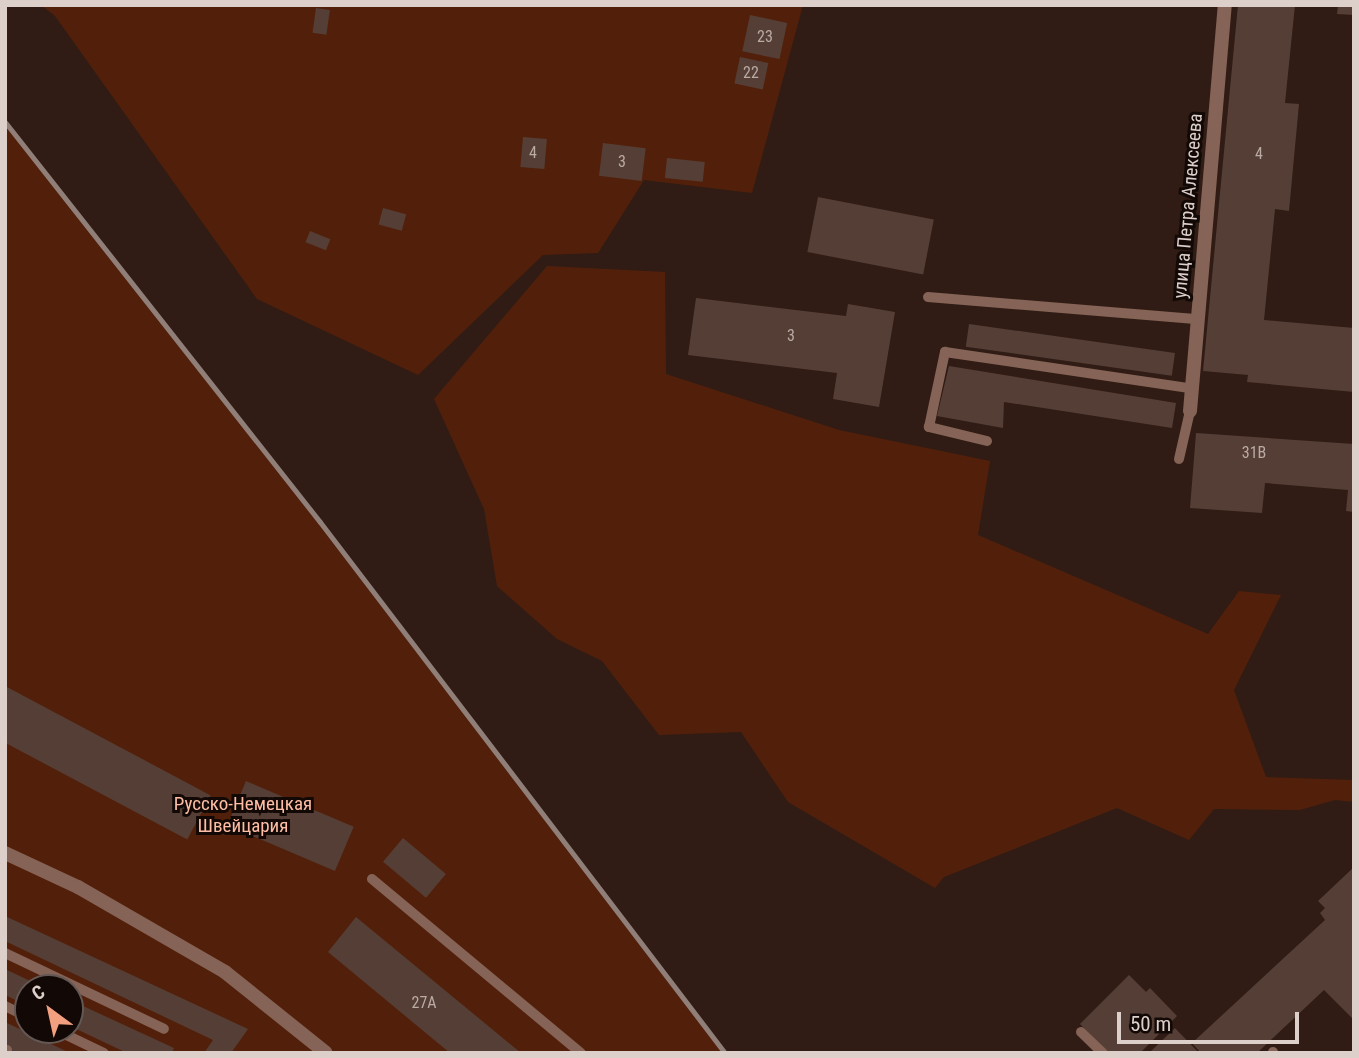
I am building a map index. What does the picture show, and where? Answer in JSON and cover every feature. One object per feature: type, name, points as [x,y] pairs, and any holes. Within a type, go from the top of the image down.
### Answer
[{"type":"street","name":"улица Петра Алексеева","points":[[1190,411],[1189,388],[1198,320],[1225,5]]},
{"type":"street","points":[[5,853],[78,887],[225,972],[326,1053]]},
{"type":"lane","points":[[928,297],[1198,320]]},
{"type":"lane","points":[[987,441],[929,427],[945,352],[1189,388]]},
{"type":"lane","points":[[1179,460],[1190,411]]},
{"type":"lane","points":[[372,879],[581,1053]]},
{"type":"lane","points":[[5,953],[164,1029]]},
{"type":"lane","points":[[1081,1032],[1103,1053]]},
{"type":"lane","points":[[84,1043],[104,1053]]},
{"type":"green space","points":[[41,5],[803,5],[752,193],[644,180],[598,253],[543,255],[418,375],[257,299],[55,16]]},
{"type":"green space","name":"Русско-Немецкая Швейцария","points":[[5,122],[320,522],[725,1053],[5,1053]]},
{"type":"green space","points":[[547,266],[665,272],[666,374],[839,430],[990,461],[978,535],[1208,634],[1239,591],[1281,595],[1234,690],[1266,777],[1354,780],[1354,802],[1335,800],[1300,810],[1214,809],[1189,840],[1117,808],[944,877],[935,888],[788,802],[741,732],[659,735],[602,661],[557,639],[497,586],[484,509],[434,399]]},
{"type":"building","points":[[1238,5],[1295,5],[1285,103],[1299,104],[1289,211],[1275,209],[1264,320],[1354,328],[1354,392],[1247,382],[1248,375],[1203,371]]},
{"type":"building","points":[[1338,5],[1354,5],[1354,15],[1337,14]]},
{"type":"building","points":[[316,8],[330,10],[326,35],[313,33]]},
{"type":"building","points":[[750,15],[787,23],[779,59],[742,51]]},
{"type":"building","points":[[740,57],[768,63],[763,89],[734,83]]},
{"type":"building","points":[[523,137],[547,139],[544,169],[520,167]]},
{"type":"building","points":[[603,143],[646,148],[642,181],[599,176]]},
{"type":"building","points":[[667,158],[705,162],[703,182],[665,178]]},
{"type":"building","points":[[818,197],[934,220],[923,274],[807,252]]},
{"type":"building","points":[[383,208],[406,214],[402,231],[379,224]]},
{"type":"building","points":[[310,231],[330,239],[326,250],[306,242]]},
{"type":"building","points":[[696,298],[846,316],[848,304],[895,312],[879,407],[833,399],[837,373],[688,355]]},
{"type":"building","points":[[969,324],[1175,353],[1172,376],[966,347]]},
{"type":"building","points":[[949,366],[1176,403],[1172,428],[1004,402],[1003,428],[937,416]]},
{"type":"building","points":[[1196,433],[1354,444],[1354,512],[1346,511],[1348,490],[1265,483],[1262,513],[1190,508]]},
{"type":"building","points":[[5,686],[211,795],[187,840],[5,743]]},
{"type":"building","points":[[246,781],[354,827],[335,871],[227,825]]},
{"type":"building","points":[[403,838],[446,874],[426,898],[383,862]]},
{"type":"building","points":[[1354,867],[1354,1020],[1324,990],[1257,1053],[1201,1053],[1192,1043],[1325,920],[1320,913],[1325,908],[1318,901]]},
{"type":"building","points":[[5,916],[248,1029],[231,1053],[204,1053],[213,1040],[84,979],[84,974],[74,974],[5,941]]},
{"type":"building","points":[[356,917],[521,1053],[450,1053],[328,952]]},
{"type":"building","points":[[5,969],[16,974],[14,999],[5,995]]},
{"type":"building","points":[[1129,975],[1146,992],[1150,988],[1177,1016],[1140,1053],[1109,1053],[1080,1024]]},
{"type":"building","points":[[84,1006],[174,1048],[172,1053],[127,1053],[84,1033]]},
{"type":"building","points":[[5,1022],[14,1026],[14,1044],[51,1044],[70,1053],[13,1053],[5,1049]]},
{"type":"building","points":[[1175,1028],[1199,1053],[1149,1053]]},
{"type":"railway","points":[[5,122],[320,522],[725,1053]]}]
